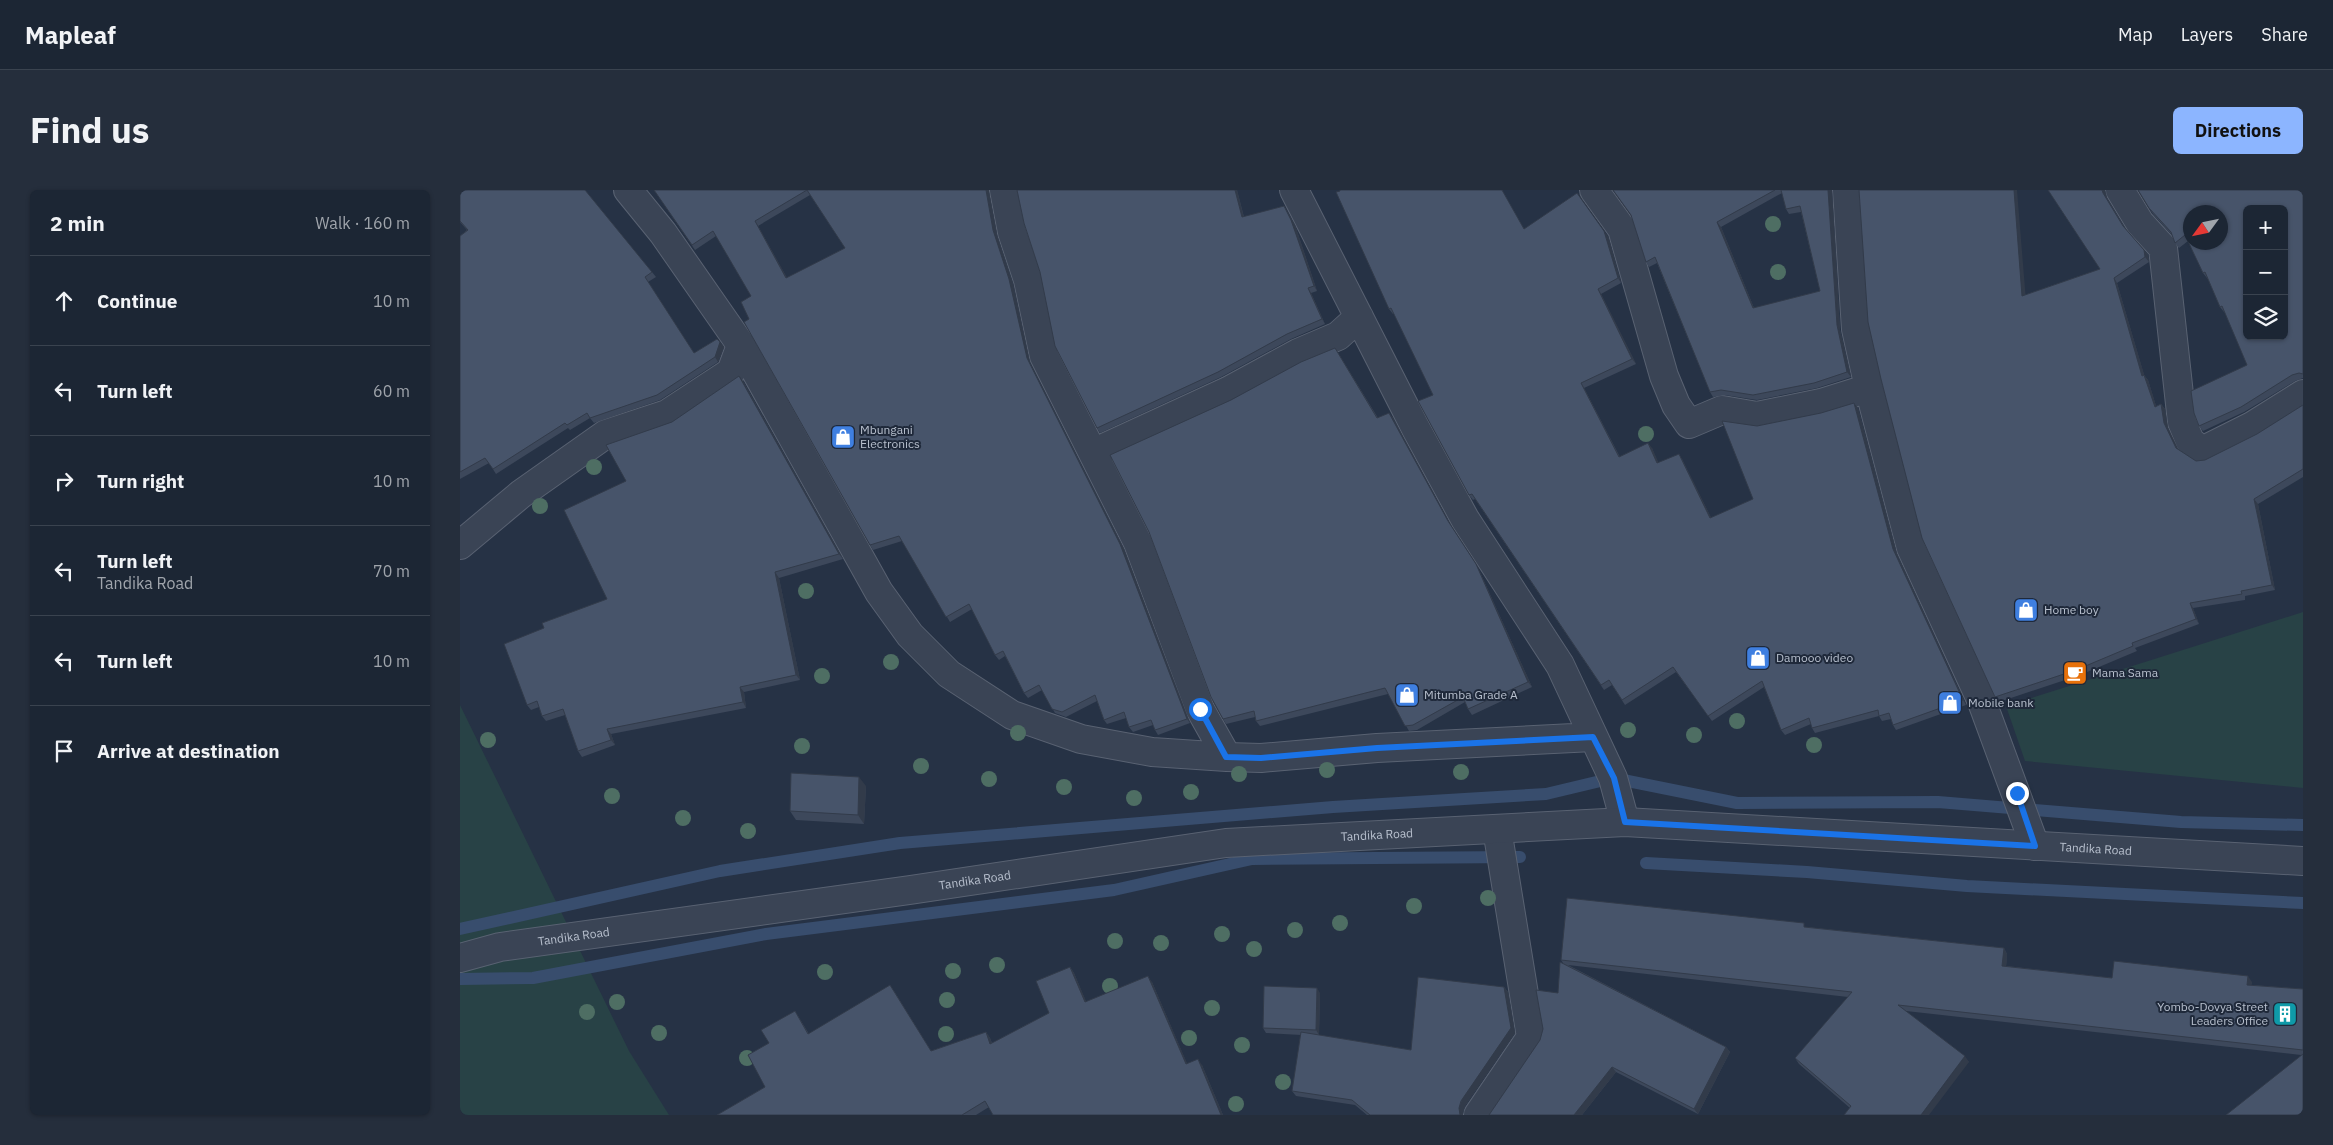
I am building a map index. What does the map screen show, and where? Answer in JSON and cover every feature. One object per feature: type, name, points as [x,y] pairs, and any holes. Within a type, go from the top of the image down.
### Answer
[{"type":"street","points":[[628,190],[663,233],[741,345],[879,592],[910,635],[949,674],[1012,715],[1081,739],[1152,752],[1226,757],[1261,758],[1386,747],[1593,737]]},
{"type":"street","points":[[1004,190],[1012,232],[1030,290],[1044,356],[1138,544],[1200,709],[1226,757]]},
{"type":"street","points":[[1294,190],[1465,519],[1560,664],[1614,778],[1625,822]]},
{"type":"street","points":[[1594,190],[1622,229],[1664,376],[1676,405],[1689,424],[1722,410],[1757,416],[1820,403],[1868,388]]},
{"type":"street","points":[[1847,190],[1856,328],[1868,388],[1911,548],[1982,702],[2035,846]]},
{"type":"street","points":[[2120,190],[2140,223],[2163,248],[2182,422],[2190,441],[2202,451],[2252,426],[2303,394]]},
{"type":"street","points":[[1093,453],[1228,391],[1298,353],[1338,336],[1359,317]]},
{"type":"street","points":[[460,544],[521,494],[606,434],[667,414],[731,372],[741,345]]},
{"type":"street","name":"Tandika Road","points":[[460,958],[500,947],[920,889],[1226,843],[1625,822],[2303,861]]},
{"type":"street","points":[[1478,1115],[1531,1037],[1498,829]]},
{"type":"green space","points":[[2303,612],[2303,788],[2025,761],[2006,706]]},
{"type":"green space","points":[[460,705],[629,1051],[669,1115],[460,1115]]},
{"type":"building","points":[[460,190],[585,190],[652,272],[645,277],[694,353],[717,339],[720,342],[715,357],[657,395],[590,418],[587,413],[567,425],[565,423],[493,469],[485,458],[460,472],[460,236],[468,230],[460,221]]},
{"type":"building","points":[[654,190],[807,190],[986,190],[993,230],[1009,279],[1027,358],[1120,544],[1187,719],[1155,730],[1151,720],[1129,727],[1124,712],[1104,720],[1095,695],[1062,712],[1052,709],[1039,685],[1024,693],[1003,651],[995,655],[969,604],[946,617],[899,536],[870,545],[744,322],[749,319],[741,302],[751,296],[713,231],[692,245]],"holes":[[[807,190],[845,248],[786,278],[755,221]]]},
{"type":"building","points":[[1017,190],[1235,190],[1242,217],[1284,206],[1291,220],[1314,286],[1308,288],[1322,319],[1287,334],[1218,372],[1097,428],[1055,346],[1040,272],[1024,223]]},
{"type":"building","points":[[1340,190],[1502,190],[1524,229],[1577,193],[1604,231],[1618,278],[1598,289],[1632,359],[1581,383],[1619,457],[1648,443],[1657,463],[1679,454],[1710,518],[1753,499],[1722,421],[1757,426],[1821,413],[1854,403],[1893,549],[1963,700],[1893,725],[1889,713],[1879,716],[1878,710],[1812,728],[1809,718],[1781,730],[1762,681],[1708,716],[1673,667],[1622,700],[1609,680],[1601,685],[1472,494],[1469,495],[1418,401],[1433,395],[1391,308],[1389,309],[1336,192]]},
{"type":"building","points":[[1613,190],[1775,190],[1717,222],[1753,308],[1820,291],[1800,206],[1786,209],[1781,190],[1828,190],[1837,325],[1847,372],[1814,383],[1753,395],[1721,390],[1710,392],[1655,257],[1646,262],[1631,215]]},
{"type":"building","points":[[1859,190],[2014,190],[2022,296],[2100,269],[2048,190],[2102,190],[2123,226],[2144,250],[2145,257],[2114,278],[2142,376],[2144,375],[2155,407],[2161,404],[2164,423],[2176,448],[2196,461],[2205,460],[2257,434],[2303,405],[2303,469],[2254,499],[2272,585],[2241,591],[2242,594],[2190,603],[2196,619],[2132,643],[2133,646],[2076,670],[1995,697],[1922,538],[1868,322]]},
{"type":"building","points":[[2138,190],[2303,190],[2303,374],[2292,375],[2241,407],[2199,426],[2194,413],[2191,391],[2247,365],[2222,306],[2220,307],[2205,272],[2203,273],[2192,250],[2228,250],[2228,205],[2183,205],[2183,237],[2175,243],[2171,232],[2149,208]]},
{"type":"building","points":[[1335,348],[1377,418],[1389,413],[1448,521],[1476,564],[1528,682],[1468,709],[1463,697],[1413,725],[1405,726],[1385,688],[1256,721],[1254,711],[1223,719],[1211,697],[1149,532],[1110,455],[1231,400],[1301,362]]},
{"type":"building","points":[[739,376],[839,554],[775,572],[796,675],[740,687],[743,702],[607,729],[611,740],[578,751],[563,709],[542,716],[537,701],[527,705],[504,644],[544,628],[542,623],[607,599],[564,510],[626,481],[606,445],[672,422]]},
{"type":"building","points":[[791,773],[859,777],[858,815],[790,811]]},
{"type":"building","points":[[1567,898],[1804,923],[1804,927],[2004,948],[2002,966],[2112,978],[2114,961],[2248,976],[2247,985],[2303,989],[2303,1050],[1898,1005],[1965,1056],[1921,1115],[1844,1115],[1851,1106],[1795,1058],[1852,992],[1561,960]]},
{"type":"building","points":[[1560,962],[1726,1047],[1694,1109],[1612,1067],[1574,1115],[1489,1115],[1540,1040],[1543,1029],[1536,990],[1558,993]]},
{"type":"building","points":[[1070,967],[1085,1002],[1148,976],[1186,1064],[1198,1059],[1221,1115],[993,1115],[985,1101],[962,1115],[717,1115],[765,1087],[748,1055],[769,1043],[761,1030],[795,1011],[808,1034],[890,985],[931,1051],[986,1032],[990,1044],[1049,1013],[1036,981]]},
{"type":"building","points":[[1418,977],[1504,987],[1511,1028],[1461,1101],[1460,1115],[1370,1115],[1352,1100],[1292,1091],[1301,1032],[1411,1050]]},
{"type":"building","points":[[1264,986],[1317,988],[1316,1030],[1263,1028]]},
{"type":"building","points":[[2303,1054],[2303,1115],[2226,1115]]},
{"type":"waterway","points":[[460,929],[720,871],[900,843],[1333,807],[1546,794],[1613,778],[1737,803],[1938,802],[2181,822],[2303,825]]},
{"type":"waterway","points":[[460,979],[533,978],[766,934],[1114,890],[1252,859],[1520,857]]},
{"type":"waterway","points":[[1646,863],[1807,872],[1967,886],[2303,903]]},
{"type":"place","name":"Mbungani Electronics","points":[[843,437]]},
{"type":"place","name":"Home boy","points":[[2026,610]]},
{"type":"place","name":"Damooo video","points":[[1758,658]]},
{"type":"place","name":"Mama Sama","points":[[2075,673]]},
{"type":"place","name":"Mitumba Grade A","points":[[1407,695]]},
{"type":"place","name":"Mobile bank","points":[[1950,703]]},
{"type":"place","name":"Yombo-Dovya Street Leaders Office","points":[[2285,1014]]},
{"type":"route","points":[[1200,709],[1226,757],[1261,758],[1470,742],[1593,737],[1614,778],[1625,822],[2035,846],[2017,793]]}]
